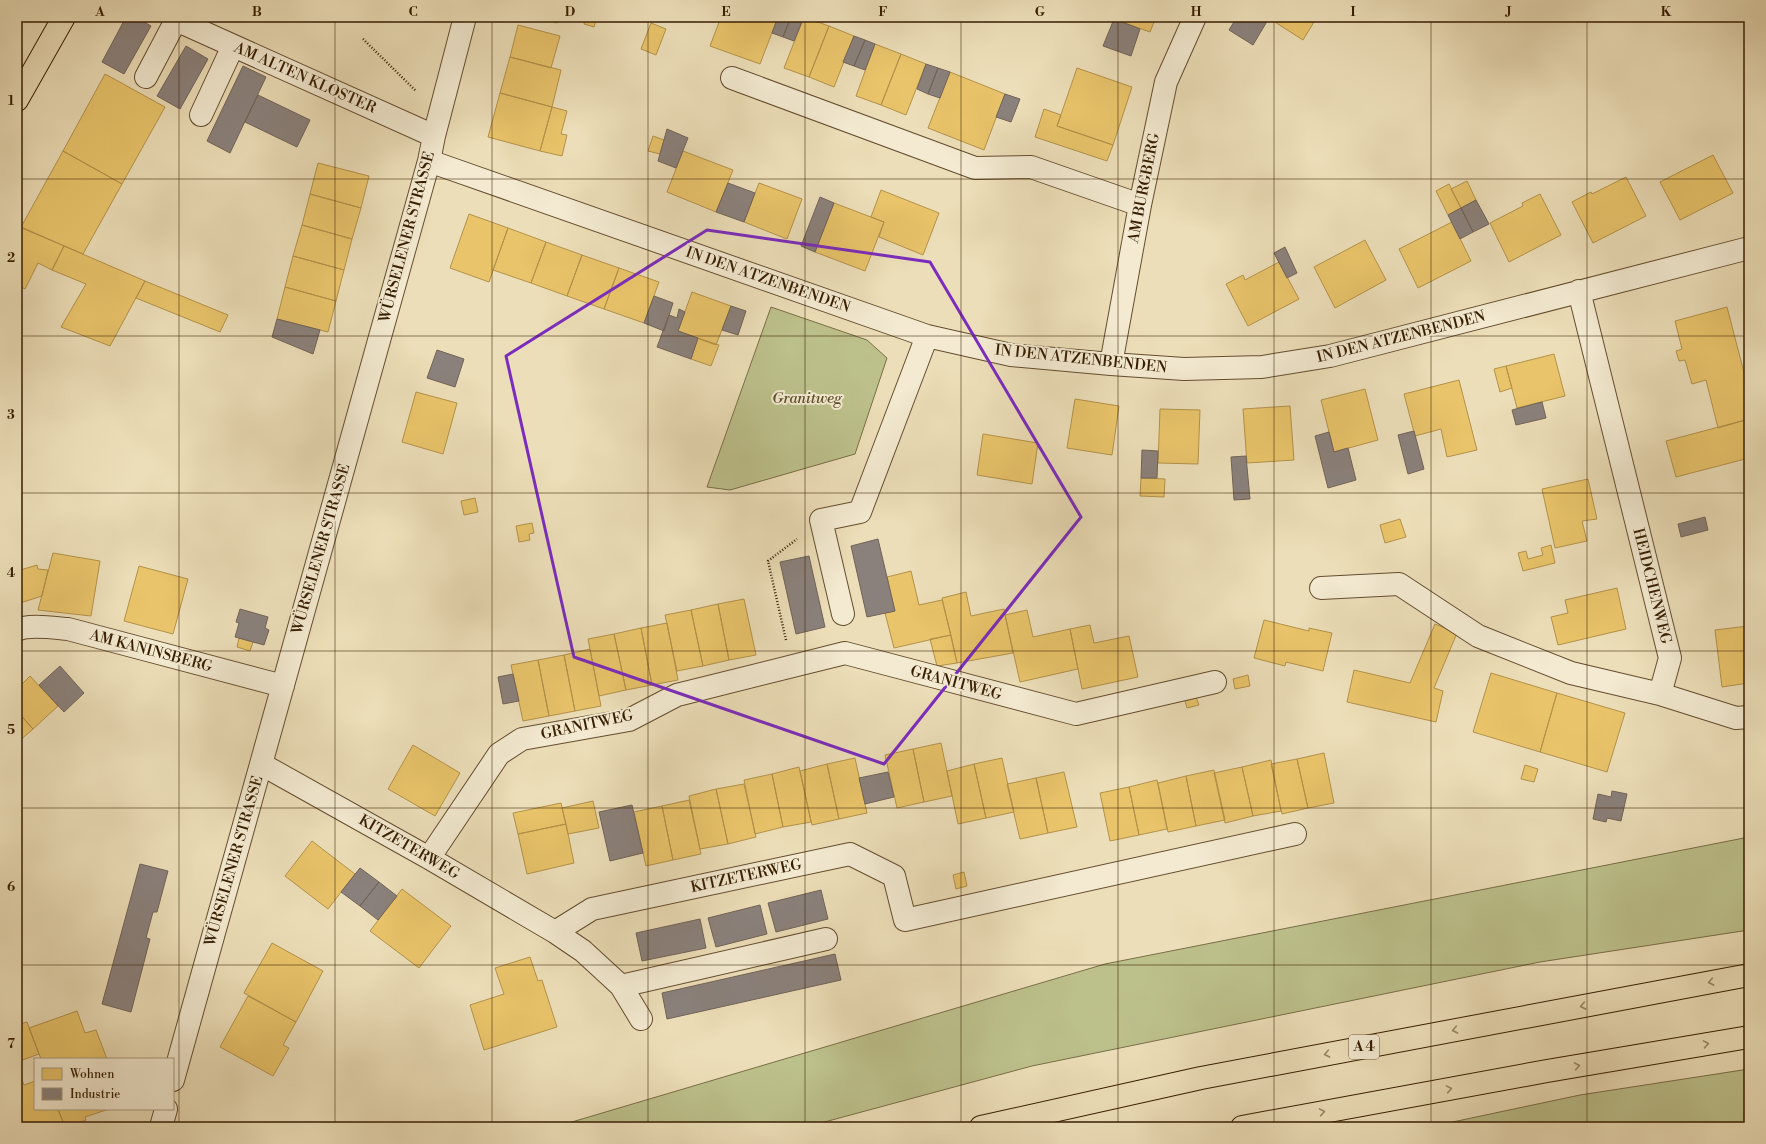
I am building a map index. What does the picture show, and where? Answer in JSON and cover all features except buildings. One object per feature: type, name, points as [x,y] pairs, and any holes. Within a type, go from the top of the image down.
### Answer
[{"type":"main road","points":[[17,100],[64,17]]},
{"type":"main road","name":"A 4","points":[[981,1127],[1200,1078],[1749,975]]},
{"type":"main road","points":[[1242,1127],[1547,1071],[1749,1037]]},
{"type":"street","name":"WÜRSELENER STRASSE","points":[[174,1076],[429,162],[434,136],[465,17]]},
{"type":"street","name":"AM BURGBERG","points":[[1111,364],[1140,205],[1166,82],[1195,17]]},
{"type":"street","name":"AM ALTEN KLOSTER","points":[[146,77],[176,20],[434,136]]},
{"type":"street","points":[[201,115],[233,46]]},
{"type":"street","points":[[732,78],[975,168],[1031,167],[1140,205]]},
{"type":"street","name":"IN DEN ATZENBENDEN","points":[[429,162],[927,336],[1011,354],[1111,364],[1184,369],[1262,367],[1330,356],[1749,248]]},
{"type":"street","name":"HEIDCHENWEG","points":[[1579,291],[1670,658],[1660,694]]},
{"type":"street","points":[[843,614],[821,520],[860,512],[927,336]]},
{"type":"street","points":[[1321,588],[1398,584],[1478,636],[1571,673],[1660,694],[1736,718],[1749,717]]},
{"type":"street","name":"AM KANINSBERG","points":[[17,630],[20,628],[44,627],[68,629],[283,686]]},
{"type":"street","name":"GRANITWEG","points":[[429,858],[499,754],[522,739],[629,720],[677,695],[845,653],[1076,714],[1215,682]]},
{"type":"street","name":"KITZETERWEG","points":[[261,764],[429,858],[555,932],[583,951],[621,986],[641,1018]]},
{"type":"street","name":"KITZETERWEG","points":[[555,932],[592,909],[850,854],[894,876],[905,920],[1295,834]]},
{"type":"street","points":[[621,986],[826,939]]},
{"type":"street","points":[[162,1127],[166,1110]]},
{"type":"path","points":[[363,39],[417,92]]},
{"type":"path","points":[[785,633],[768,561],[821,520]]},
{"type":"highlighted area","points":[[707,230],[930,262],[1081,517],[884,764],[574,657],[506,356]]},
{"type":"green space","name":"Granitweg","points":[[771,307],[867,340],[887,358],[855,454],[730,490],[707,487]]},
{"type":"green space","points":[[1749,837],[1749,930],[1540,962],[1032,1066],[806,1127],[555,1127],[1105,964]]},
{"type":"green space","points":[[1749,1069],[1749,1127],[1429,1127],[1580,1095]]}]
